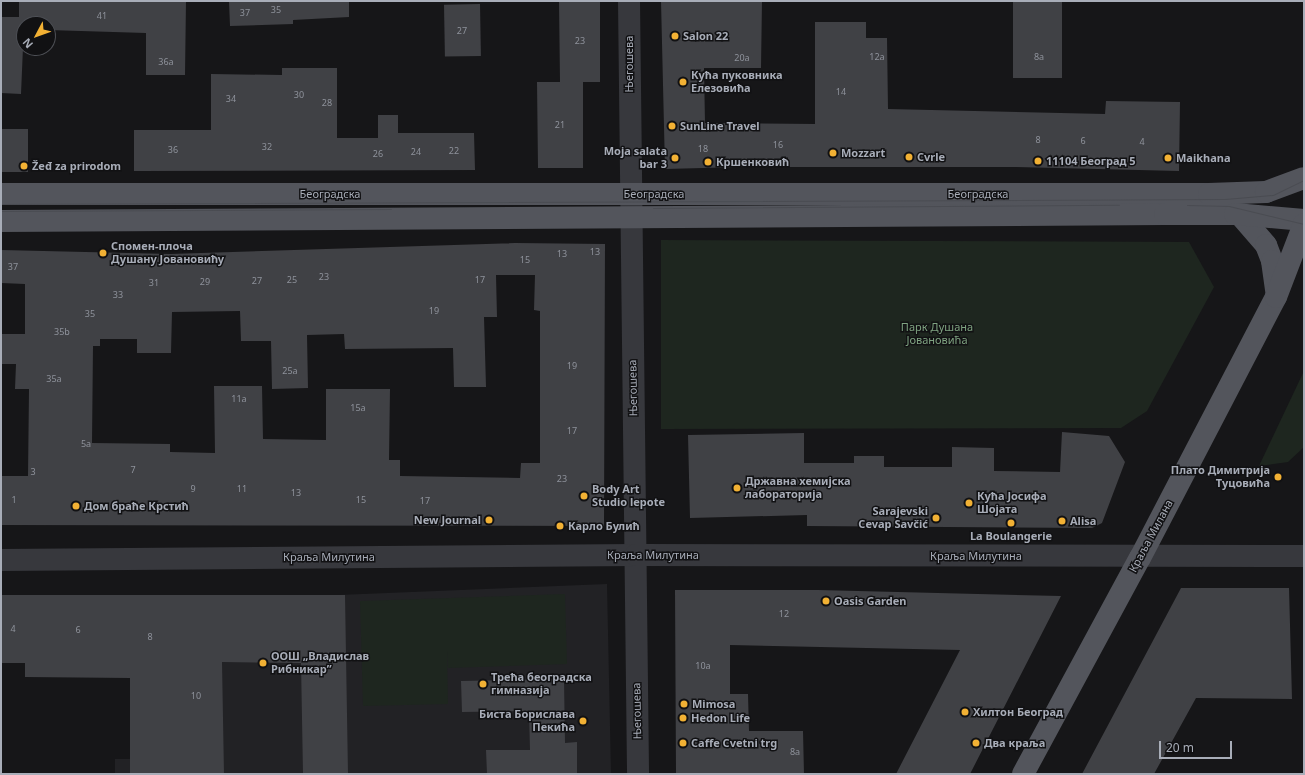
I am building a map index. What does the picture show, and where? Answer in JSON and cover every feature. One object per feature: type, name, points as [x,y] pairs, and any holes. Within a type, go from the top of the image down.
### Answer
[{"type":"main road","name":"Београдска","points":[[1,194],[1258,193],[1284,187],[1304,178]]},
{"type":"main road","name":"Београдска","points":[[1,221],[1240,215],[1304,220]]},
{"type":"main road","points":[[1240,215],[1266,245],[1272,261],[1276,297]]},
{"type":"main road","name":"Краља Милана","points":[[1023,774],[1140,558],[1276,297],[1304,224]]},
{"type":"main road","name":"Краља Милана","points":[[1276,297],[1304,264]]},
{"type":"street","name":"Његошева","points":[[629,1],[630,217],[638,774]]},
{"type":"street","name":"Краља Милутина","points":[[1,560],[636,555],[1140,558],[1304,556]]},
{"type":"shaded area","points":[[607,584],[611,774],[115,774],[115,759],[171,759],[170,596],[314,596]]},
{"type":"green space","name":"Парк Душана Јовановића","points":[[661,240],[1189,242],[1214,287],[1147,411],[1121,428],[661,429]]},
{"type":"green space","points":[[1304,371],[1304,447],[1288,462],[1259,466]]},
{"type":"green space","points":[[565,594],[567,664],[448,668],[447,650],[448,704],[363,706],[360,601]]},
{"type":"building","points":[[19,1],[186,1],[185,75],[146,75],[146,33],[56,30],[56,16],[19,16]]},
{"type":"building","points":[[229,1],[349,1],[349,17],[293,20],[293,24],[230,26]]},
{"type":"building","points":[[559,1],[600,1],[600,82],[583,82],[583,168],[538,168],[537,82],[560,82]]},
{"type":"building","points":[[661,1],[762,1],[761,68],[704,68],[705,123],[815,124],[815,22],[866,22],[866,38],[887,38],[888,109],[1105,114],[1106,101],[1180,102],[1179,171],[1016,167],[741,167],[665,169]]},
{"type":"building","points":[[1013,1],[1062,1],[1062,78],[1013,78]]},
{"type":"building","points":[[480,4],[481,56],[445,57],[444,5]]},
{"type":"building","points":[[1,17],[16,17],[16,56],[23,56],[21,94],[1,93]]},
{"type":"building","points":[[282,68],[337,68],[337,138],[378,138],[378,115],[398,115],[398,133],[474,133],[475,170],[134,171],[134,130],[211,130],[211,74],[282,75]]},
{"type":"building","points":[[1,129],[28,129],[28,172],[1,172]]},
{"type":"building","points":[[515,243],[605,244],[604,526],[1,525],[1,476],[28,476],[29,389],[15,389],[16,364],[1,364],[1,334],[25,334],[25,284],[1,283],[1,250],[170,254]],"holes":[[[496,275],[535,275],[534,310],[540,311],[540,463],[521,463],[520,478],[400,476],[400,460],[389,460],[390,389],[326,389],[326,440],[263,439],[262,386],[214,386],[215,453],[170,452],[170,444],[92,443],[93,346],[100,346],[100,339],[137,339],[137,353],[171,353],[172,312],[240,311],[241,341],[271,341],[272,389],[308,388],[307,335],[344,334],[345,349],[453,348],[454,387],[486,387],[484,317],[497,317]]]},
{"type":"building","points":[[1062,432],[1109,436],[1125,462],[1102,523],[1092,528],[807,526],[807,515],[690,518],[688,435],[804,433],[804,463],[854,463],[854,456],[884,456],[884,467],[952,467],[952,447],[994,448],[994,471],[1060,472]]},
{"type":"building","points":[[1181,588],[1289,588],[1292,699],[1196,698],[1154,774],[1082,774]]},
{"type":"building","points":[[675,590],[818,590],[1061,596],[970,774],[896,774],[960,650],[730,645],[730,694],[748,694],[749,731],[803,731],[804,774],[676,774]]},
{"type":"building","points":[[1,595],[345,595],[348,774],[303,774],[301,663],[222,662],[224,774],[130,774],[130,678],[25,677],[25,663],[1,663]]},
{"type":"building","points":[[564,679],[565,743],[577,742],[577,774],[487,774],[486,750],[530,750],[529,711],[462,712],[461,681]]},
{"type":"tram line","points":[[1,204],[1225,199],[1273,195],[1304,180]]},
{"type":"tram line","points":[[653,208],[1119,205]]},
{"type":"tram line","points":[[1187,205],[1229,206],[1304,224]]},
{"type":"tram line","points":[[1,211],[391,209]]},
{"type":"place","name":"Salon 22","points":[[675,36]]},
{"type":"place","name":"Кућа пуковника Елезовића","points":[[683,82]]},
{"type":"place","name":"SunLine Travel","points":[[672,126]]},
{"type":"place","name":"Mozzart","points":[[833,153]]},
{"type":"place","name":"Cvrle","points":[[909,157]]},
{"type":"place","name":"Moja salata bar 3","points":[[675,158]]},
{"type":"place","name":"Maikhana","points":[[1168,158]]},
{"type":"place","name":"11104 Београд 5","points":[[1038,161]]},
{"type":"place","name":"Кршенковић","points":[[708,162]]},
{"type":"place","name":"Žeđ za prirodom","points":[[24,166]]},
{"type":"place","name":"Спомен-плоча Душану Јовановићу","points":[[103,253]]},
{"type":"place","name":"Плато Димитрија Туцовића","points":[[1278,477]]},
{"type":"place","name":"Државна хемијска лабораторија","points":[[737,488]]},
{"type":"place","name":"Body Art Studio lepote","points":[[584,496]]},
{"type":"place","name":"Кућа Јосифа Шојата","points":[[969,503]]},
{"type":"place","name":"Дом браће Крстић","points":[[76,506]]},
{"type":"place","name":"Sarajevski Cevap Savčić","points":[[936,518]]},
{"type":"place","name":"New Journal","points":[[489,520]]},
{"type":"place","name":"Alisa","points":[[1062,521]]},
{"type":"place","name":"La Boulangerie","points":[[1011,523]]},
{"type":"place","name":"Карло Булић","points":[[560,526]]},
{"type":"place","name":"Oasis Garden","points":[[826,601]]},
{"type":"place","name":"ООШ „Владислав Рибникар”","points":[[263,663]]},
{"type":"place","name":"Трећа београдска гимназија","points":[[483,684]]},
{"type":"place","name":"Mimosa","points":[[684,704]]},
{"type":"place","name":"Хилтон Београд","points":[[965,712]]},
{"type":"place","name":"Hedon Life","points":[[683,718]]},
{"type":"place","name":"Биста Борислава Пекића","points":[[583,721]]},
{"type":"place","name":"Caffe Cvetni trg","points":[[683,743]]},
{"type":"place","name":"Два краља","points":[[976,743]]}]
